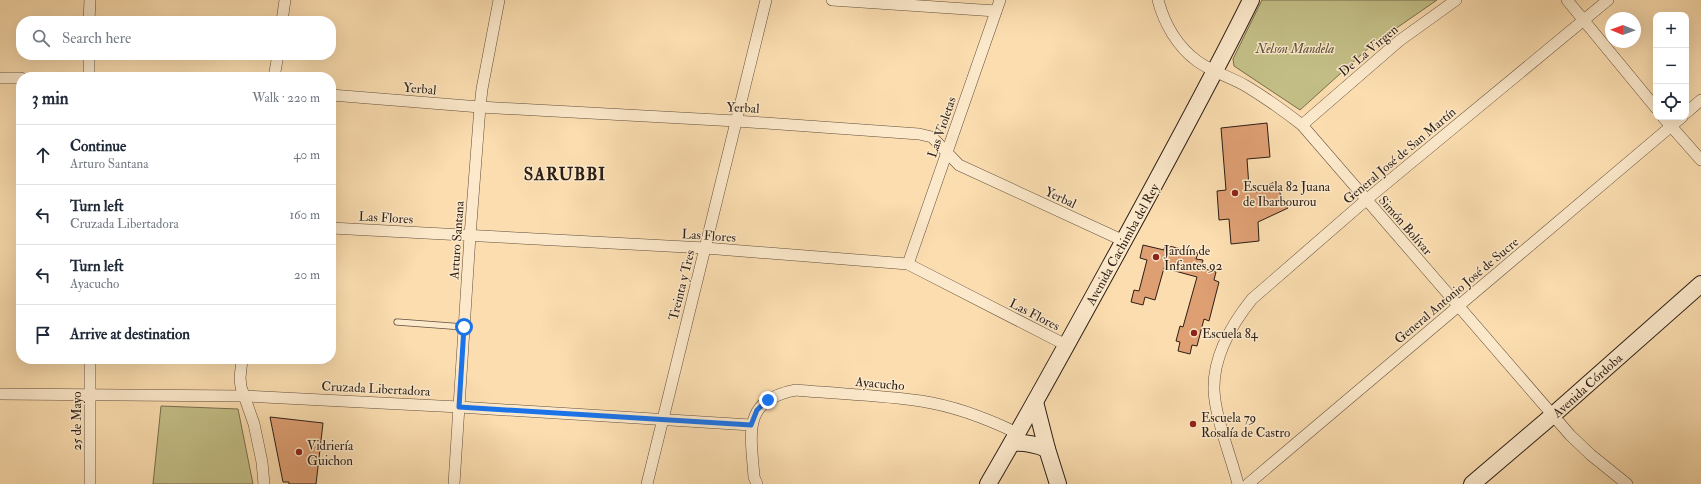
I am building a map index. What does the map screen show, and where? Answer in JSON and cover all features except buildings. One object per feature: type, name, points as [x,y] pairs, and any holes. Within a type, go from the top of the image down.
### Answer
[{"type":"street","points":[[90,0],[90,16]]},
{"type":"street","points":[[283,16],[285,0]]},
{"type":"street","name":"Arturo Santana","points":[[454,484],[480,107],[499,0]]},
{"type":"street","name":"Treinta y Tres","points":[[647,484],[766,0]]},
{"type":"street","points":[[832,0],[996,11]]},
{"type":"street","name":"Las Violetas","points":[[908,264],[1000,0]]},
{"type":"street","name":"Simón Bolívar","points":[[1158,0],[1169,28],[1180,45],[1198,61],[1244,85],[1273,103],[1302,125],[1570,435],[1591,455],[1627,484]]},
{"type":"street","name":"Avenida Cachimba del Rey","points":[[988,484],[1124,241],[1216,71],[1251,0]]},
{"type":"street","name":"De La Virgen","points":[[1302,125],[1400,41],[1456,0]]},
{"type":"street","points":[[1567,0],[1653,104]]},
{"type":"street","name":"General José de San Martín","points":[[1238,484],[1219,415],[1214,390],[1216,367],[1224,343],[1234,322],[1252,299],[1366,200],[1608,0]]},
{"type":"street","points":[[88,72],[89,60]]},
{"type":"street","points":[[275,72],[277,60]]},
{"type":"street","points":[[0,78],[16,78]]},
{"type":"street","name":"Yerbal","points":[[336,95],[480,107],[736,121],[919,134],[932,137],[959,165],[1124,241]]},
{"type":"street","points":[[1689,110],[1701,100]]},
{"type":"street","points":[[1666,120],[1701,160]]},
{"type":"street","name":"General Antonio José de Sucre","points":[[1248,484],[1678,120]]},
{"type":"street","name":"Las Flores","points":[[336,228],[705,248],[908,264],[1066,345]]},
{"type":"street","name":"Avenida Córdoba","points":[[1472,484],[1553,415],[1701,284]]},
{"type":"street","name":"25 de Mayo","points":[[90,364],[90,484]]},
{"type":"street","points":[[241,364],[240,378],[244,396],[254,424],[262,462],[264,484]]},
{"type":"street","name":"Ayacucho","points":[[751,425],[757,410],[768,400],[782,393],[796,390],[922,401],[953,408],[1002,426],[1014,438]]},
{"type":"street","name":"Cruzada Libertadora","points":[[0,394],[91,396],[244,396],[459,407],[751,425]]},
{"type":"street","points":[[1035,402],[1058,484]]},
{"type":"street","points":[[751,425],[754,477],[757,484]]},
{"type":"street","points":[[1014,438],[1022,442],[1034,444],[1047,449]]},
{"type":"lane","points":[[397,322],[464,327]]},
{"type":"green space","name":"Nelson Mandela","points":[[1262,0],[1437,0],[1372,45],[1300,110],[1234,66],[1233,59]]},
{"type":"green space","points":[[161,406],[238,409],[253,484],[153,484]]},
{"type":"place","name":"Escuela 82 Juana de Ibarbourou","points":[[1235,193]]},
{"type":"place","name":"Jardín de Infantes 92","points":[[1156,257]]},
{"type":"place","name":"Escuela 84","points":[[1194,333]]},
{"type":"place","name":"Escuela 79 Rosalía de Castro","points":[[1193,424]]},
{"type":"place","name":"Vidriería Guichon","points":[[299,452]]},
{"type":"district","name":"SARUBBI","points":[[565,174]]},
{"type":"route","points":[[464,327],[459,407],[751,425],[757,410],[768,400]]}]
